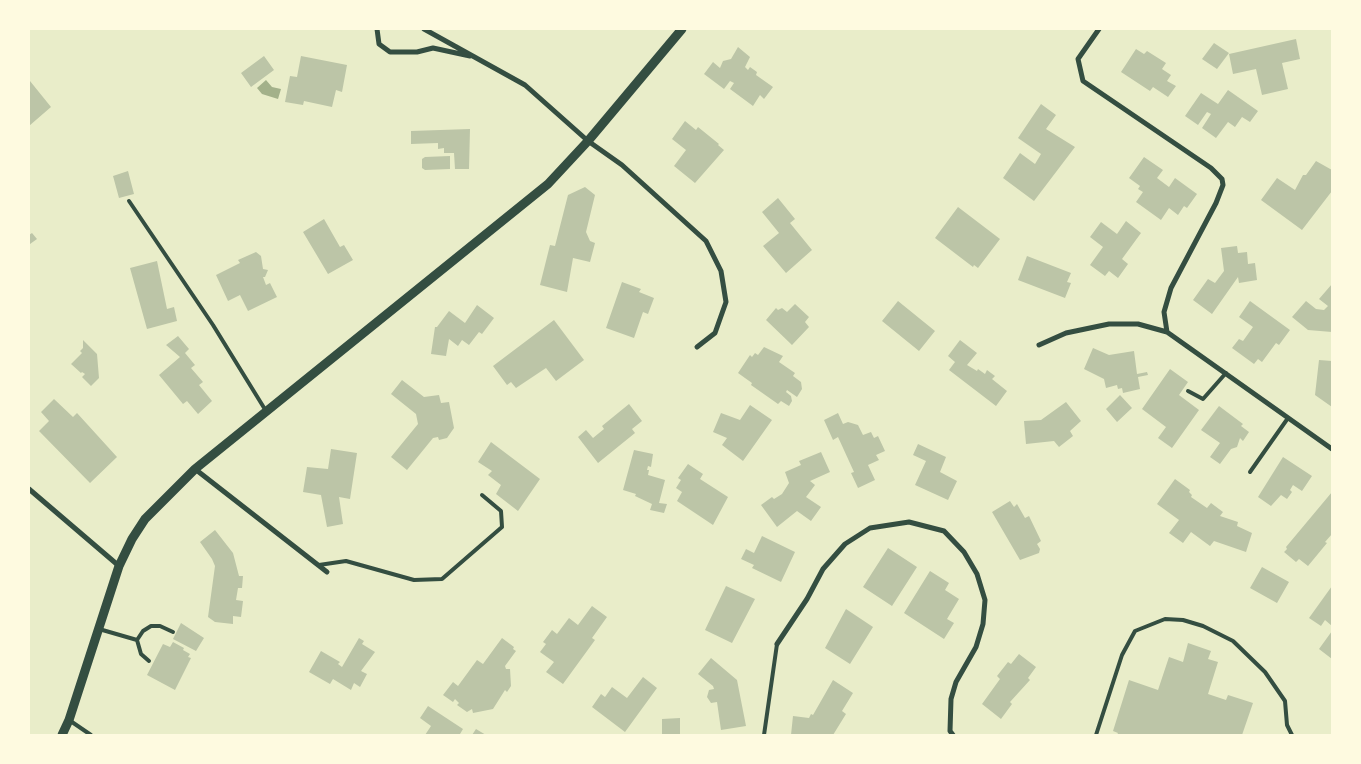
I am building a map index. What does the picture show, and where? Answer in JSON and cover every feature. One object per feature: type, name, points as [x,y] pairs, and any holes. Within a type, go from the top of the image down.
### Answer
[{"type":"street","points":[[377,29],[376,35],[379,44],[390,52],[417,52],[433,48],[476,57]]},
{"type":"street","points":[[424,29],[525,85],[588,141],[622,165],[706,241],[721,271],[726,302],[714,333],[697,347]]},
{"type":"street","points":[[62,735],[69,720],[119,566],[132,539],[146,519],[195,468],[548,184],[588,141],[682,29]]},
{"type":"street","points":[[1099,29],[1078,59],[1083,81],[1211,168],[1222,179],[1223,185],[1216,203],[1171,288],[1164,312],[1167,332]]},
{"type":"street","points":[[1039,345],[1066,333],[1109,324],[1138,324],[1167,332],[1226,372],[1332,450]]},
{"type":"street","points":[[195,468],[327,572]]},
{"type":"street","points":[[29,488],[119,566]]},
{"type":"street","points":[[777,644],[807,599],[823,569],[845,544],[870,528],[910,522],[944,531],[969,559],[977,574],[985,600],[983,624],[976,647],[956,682],[951,699],[950,731],[953,735]]},
{"type":"lane","points":[[129,201],[213,325],[266,411]]},
{"type":"lane","points":[[1188,391],[1203,399],[1226,372]]},
{"type":"lane","points":[[1250,472],[1288,418]]},
{"type":"lane","points":[[319,565],[346,561],[414,580],[442,579],[502,527],[501,511],[482,495]]},
{"type":"lane","points":[[1096,735],[1122,656],[1135,631],[1165,620],[1183,620],[1203,626],[1233,640],[1265,672],[1286,701],[1287,725],[1292,735]]},
{"type":"lane","points":[[150,661],[141,654],[137,640],[143,631],[151,626],[160,626],[173,632]]},
{"type":"lane","points":[[99,629],[137,640]]},
{"type":"lane","points":[[764,735],[777,644]]},
{"type":"lane","points":[[69,720],[91,735]]},
{"type":"shaded area","points":[[266,80],[272,87],[281,89],[278,99],[262,94],[257,88]]},
{"type":"building","points":[[1296,39],[1300,59],[1282,63],[1288,89],[1262,95],[1256,69],[1233,74],[1229,54]]},
{"type":"building","points":[[1214,43],[1229,53],[1217,69],[1202,59]]},
{"type":"building","points":[[738,47],[750,57],[745,67],[748,70],[750,67],[757,72],[756,75],[773,87],[764,99],[760,95],[753,106],[730,89],[734,83],[730,81],[724,89],[704,74],[713,62],[720,68],[723,61],[731,59]]},
{"type":"building","points":[[1136,49],[1144,54],[1147,51],[1166,63],[1162,69],[1171,75],[1167,81],[1176,86],[1168,97],[1153,87],[1150,91],[1121,72]]},
{"type":"building","points":[[264,56],[274,70],[251,87],[241,73]]},
{"type":"building","points":[[301,56],[347,65],[342,92],[336,90],[332,107],[304,101],[303,105],[285,102],[290,76],[297,77]]},
{"type":"building","points":[[29,82],[51,107],[29,126]]},
{"type":"building","points":[[1228,90],[1258,111],[1250,122],[1242,117],[1235,127],[1228,122],[1216,138],[1202,128],[1211,114],[1207,112],[1198,125],[1185,116],[1201,93],[1218,104]]},
{"type":"building","points":[[1041,104],[1056,115],[1046,129],[1075,147],[1034,201],[1003,178],[1020,153],[1035,164],[1041,154],[1018,138]]},
{"type":"building","points":[[685,121],[696,130],[698,127],[724,150],[695,183],[674,166],[686,150],[672,139]]},
{"type":"building","points":[[470,129],[469,169],[455,169],[454,153],[444,153],[444,148],[438,149],[438,143],[411,144],[411,131]]},
{"type":"building","points":[[450,156],[450,169],[425,170],[422,168],[422,159],[425,157]]},
{"type":"building","points":[[1144,157],[1163,170],[1157,178],[1169,187],[1175,178],[1197,194],[1187,208],[1184,206],[1178,215],[1169,208],[1161,220],[1136,202],[1143,192],[1138,189],[1140,186],[1129,178]]},
{"type":"building","points":[[1316,161],[1332,170],[1332,191],[1302,230],[1261,200],[1277,178],[1295,190],[1303,175],[1306,175]]},
{"type":"building","points":[[128,171],[134,194],[119,198],[113,176]]},
{"type":"building","points":[[585,187],[595,195],[586,232],[590,241],[595,243],[590,262],[573,258],[567,292],[540,285],[550,245],[555,246],[568,195]]},
{"type":"building","points":[[778,198],[795,219],[790,223],[812,250],[786,273],[763,246],[779,233],[762,212]]},
{"type":"building","points":[[958,207],[1000,239],[978,268],[974,265],[973,267],[935,238]]},
{"type":"building","points":[[324,219],[340,247],[344,245],[353,260],[328,274],[303,232]]},
{"type":"building","points":[[1126,221],[1141,233],[1122,259],[1128,264],[1118,278],[1109,271],[1105,276],[1090,265],[1103,247],[1090,237],[1101,222],[1117,234]]},
{"type":"building","points":[[32,233],[37,239],[30,244],[29,235]]},
{"type":"building","points":[[1237,246],[1238,253],[1247,252],[1248,264],[1255,263],[1257,280],[1239,283],[1238,277],[1212,314],[1193,300],[1208,279],[1215,283],[1224,271],[1221,248]]},
{"type":"building","points":[[256,252],[261,256],[263,269],[268,270],[265,277],[263,277],[266,285],[270,283],[277,297],[248,311],[240,295],[228,301],[216,275],[240,263],[238,260]]},
{"type":"building","points":[[1027,256],[1071,273],[1067,282],[1071,283],[1065,298],[1018,280]]},
{"type":"building","points":[[157,261],[167,309],[174,307],[177,321],[147,329],[130,268]]},
{"type":"building","points":[[622,282],[641,289],[639,292],[654,298],[648,314],[643,312],[634,338],[606,328]]},
{"type":"building","points":[[1332,284],[1332,332],[1308,330],[1292,317],[1306,301],[1316,309],[1324,310],[1328,306],[1319,299]]},
{"type":"building","points":[[898,301],[935,331],[919,351],[882,321]]},
{"type":"building","points":[[1250,301],[1290,330],[1279,345],[1276,343],[1262,362],[1258,359],[1254,364],[1232,348],[1239,339],[1243,341],[1253,327],[1239,317]]},
{"type":"building","points":[[795,304],[809,317],[805,322],[809,327],[792,345],[766,320],[776,308],[778,310],[782,308],[787,312]]},
{"type":"building","points":[[477,305],[494,318],[482,334],[479,332],[469,345],[462,340],[458,346],[449,339],[446,356],[431,354],[435,327],[437,327],[449,311],[465,323]]},
{"type":"building","points":[[554,320],[584,360],[556,381],[546,368],[516,388],[511,382],[507,385],[493,366]]},
{"type":"building","points":[[178,336],[189,349],[185,353],[195,365],[191,368],[203,382],[199,385],[212,401],[198,414],[187,401],[183,404],[159,375],[180,357],[166,345]]},
{"type":"building","points":[[83,340],[97,354],[99,378],[91,386],[82,377],[85,374],[81,373],[71,364],[82,353],[80,351],[83,348]]},
{"type":"building","points":[[960,340],[977,353],[967,365],[985,374],[987,370],[995,376],[992,379],[1007,391],[996,406],[949,370],[955,362],[948,356]]},
{"type":"building","points":[[764,347],[783,356],[779,362],[795,373],[793,376],[801,382],[802,389],[797,397],[787,390],[786,392],[791,396],[792,401],[789,406],[781,401],[778,404],[751,385],[752,383],[738,373],[750,355],[752,357],[755,353],[758,355]]},
{"type":"building","points":[[1093,348],[1109,355],[1134,351],[1137,374],[1147,372],[1148,375],[1138,377],[1140,389],[1123,393],[1122,388],[1118,389],[1117,385],[1106,388],[1104,379],[1084,369]]},
{"type":"building","points":[[1319,360],[1332,361],[1332,407],[1315,395]]},
{"type":"building","points":[[1170,369],[1188,382],[1179,395],[1199,410],[1172,448],[1158,438],[1166,427],[1142,409]]},
{"type":"building","points":[[402,380],[424,397],[439,395],[441,403],[449,402],[454,428],[447,438],[439,440],[438,437],[433,438],[407,470],[391,457],[418,424],[416,414],[391,394]]},
{"type":"building","points":[[1120,395],[1132,408],[1117,422],[1106,409]]},
{"type":"building","points":[[54,399],[73,417],[77,413],[117,457],[90,483],[39,431],[49,421],[41,412]]},
{"type":"building","points":[[1066,402],[1081,421],[1070,431],[1073,436],[1059,447],[1054,441],[1026,444],[1024,421],[1041,420]]},
{"type":"building","points":[[629,404],[642,421],[632,429],[635,433],[598,463],[578,437],[586,430],[593,438],[604,429],[602,426]]},
{"type":"building","points":[[750,405],[772,420],[743,461],[722,445],[727,438],[713,432],[721,413],[740,420]]},
{"type":"building","points":[[1219,406],[1243,424],[1241,426],[1249,432],[1243,441],[1240,438],[1237,447],[1231,449],[1220,464],[1210,457],[1220,443],[1201,430]]},
{"type":"building","points":[[838,413],[843,424],[848,422],[858,425],[863,435],[871,432],[874,438],[878,436],[885,451],[876,455],[879,460],[868,465],[875,480],[858,488],[851,473],[854,472],[838,437],[833,440],[824,420]]},
{"type":"building","points":[[491,442],[540,479],[518,511],[496,494],[501,485],[488,475],[492,471],[478,462]]},
{"type":"building","points":[[918,444],[946,457],[940,472],[957,481],[948,500],[915,485],[926,461],[913,455]]},
{"type":"building","points":[[331,449],[357,453],[350,499],[339,497],[343,524],[327,527],[321,495],[303,492],[307,467],[328,469]]},
{"type":"building","points":[[634,450],[653,454],[651,467],[648,466],[647,470],[649,470],[648,475],[665,480],[659,503],[667,504],[664,513],[650,510],[652,504],[635,496],[636,494],[623,490]]},
{"type":"building","points":[[821,452],[830,472],[810,481],[815,485],[806,497],[821,507],[811,521],[797,511],[777,527],[761,505],[772,497],[774,499],[782,494],[789,483],[785,472],[801,465],[799,461]]},
{"type":"building","points":[[1283,457],[1312,476],[1302,491],[1293,485],[1290,490],[1292,492],[1287,499],[1281,495],[1271,506],[1258,497]]},
{"type":"building","points":[[688,464],[703,474],[700,479],[728,497],[713,525],[677,501],[682,492],[676,488],[681,480],[678,478]]},
{"type":"building","points":[[1175,479],[1190,490],[1191,497],[1207,508],[1211,503],[1223,512],[1220,516],[1238,522],[1237,526],[1252,533],[1246,552],[1214,541],[1210,546],[1191,532],[1183,543],[1169,533],[1179,520],[1157,504]]},
{"type":"building","points":[[1332,492],[1332,534],[1308,566],[1299,559],[1296,562],[1284,552],[1287,549],[1286,547]]},
{"type":"building","points":[[1010,501],[1014,507],[1017,504],[1025,518],[1029,516],[1041,541],[1037,544],[1040,549],[1039,553],[1020,560],[992,512]]},
{"type":"building","points":[[215,530],[233,553],[239,576],[243,576],[242,588],[238,588],[236,600],[243,601],[241,617],[233,616],[233,624],[215,622],[208,617],[215,566],[200,542]]},
{"type":"building","points":[[762,536],[795,552],[781,582],[752,568],[754,565],[741,559],[746,549],[754,553]]},
{"type":"building","points":[[888,548],[917,567],[892,606],[863,587]]},
{"type":"building","points":[[1262,567],[1289,582],[1277,603],[1250,588]]},
{"type":"building","points":[[930,571],[949,583],[945,590],[959,599],[947,619],[954,623],[944,639],[904,613]]},
{"type":"building","points":[[726,586],[755,599],[732,643],[705,630]]},
{"type":"building","points":[[1332,586],[1332,626],[1325,620],[1321,626],[1309,618]]},
{"type":"building","points":[[592,606],[607,617],[592,638],[595,640],[563,684],[546,672],[554,662],[540,652],[546,644],[543,642],[552,630],[557,634],[569,618],[578,625]]},
{"type":"building","points":[[846,609],[873,627],[850,664],[825,648]]},
{"type":"building","points":[[181,623],[204,638],[196,651],[173,639]]},
{"type":"building","points":[[1332,631],[1332,659],[1319,649]]},
{"type":"building","points":[[359,638],[364,641],[362,644],[375,652],[361,671],[367,674],[360,687],[354,683],[351,690],[333,679],[330,684],[309,672],[321,651],[340,662],[338,664],[342,667]]},
{"type":"building","points":[[502,638],[514,647],[513,649],[516,651],[505,666],[506,669],[510,669],[511,686],[507,692],[505,690],[493,709],[473,713],[472,709],[467,712],[457,705],[459,703],[455,699],[453,702],[443,695],[453,682],[458,686],[477,660],[483,664]]},
{"type":"building","points":[[173,642],[184,648],[183,650],[190,654],[188,657],[191,658],[175,690],[147,675],[163,644],[170,647]]},
{"type":"building","points":[[1188,643],[1211,651],[1208,659],[1218,662],[1208,694],[1226,700],[1228,695],[1253,703],[1242,735],[1117,735],[1118,733],[1113,731],[1129,680],[1158,690],[1169,657],[1183,662]]},
{"type":"building","points":[[1019,654],[1036,667],[1028,678],[1030,680],[1010,702],[1012,704],[1001,719],[982,704],[1000,679],[997,676],[1008,662],[1011,664]]},
{"type":"building","points":[[711,658],[737,680],[746,726],[721,730],[717,702],[711,703],[707,697],[709,690],[714,689],[713,686],[698,674]]},
{"type":"building","points":[[643,677],[657,688],[625,732],[592,707],[601,694],[605,697],[612,687],[627,698]]},
{"type":"building","points":[[833,680],[853,693],[842,711],[846,714],[833,735],[791,735],[793,716],[809,718],[811,714],[813,715]]},
{"type":"building","points":[[428,706],[463,729],[460,734],[463,735],[425,735],[431,726],[420,718]]},
{"type":"building","points":[[680,718],[680,735],[662,735],[662,719]]},
{"type":"building","points":[[476,729],[486,735],[472,735]]}]
